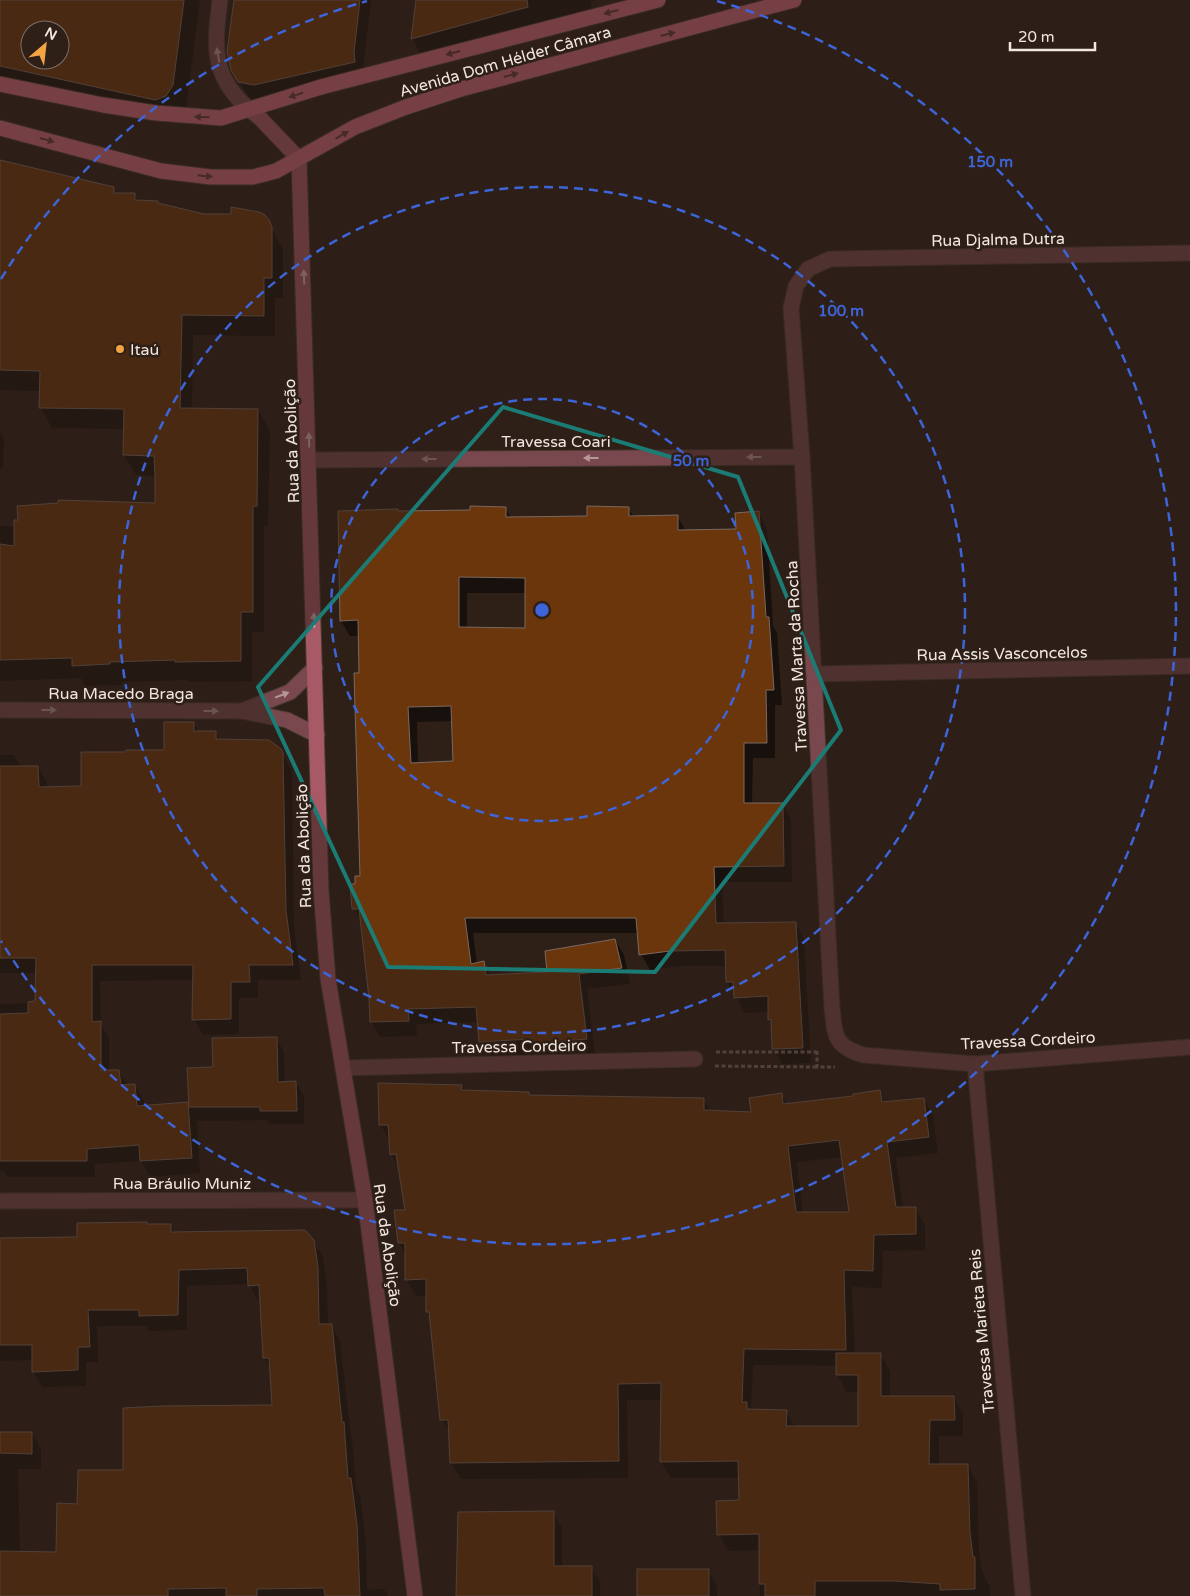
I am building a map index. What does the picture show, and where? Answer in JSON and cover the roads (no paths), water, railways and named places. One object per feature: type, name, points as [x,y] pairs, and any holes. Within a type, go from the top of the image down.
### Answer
[{"type":"main road","name":"Avenida Dom Hélder Câmara","points":[[0,84],[103,105],[156,113],[221,118],[321,87],[658,0]]},
{"type":"main road","name":"Avenida Dom Hélder Câmara","points":[[0,128],[162,170],[211,177],[253,177],[276,171],[355,127],[406,107],[461,89],[794,0]]},
{"type":"street","points":[[220,0],[216,28],[216,50],[227,86],[235,98],[260,118],[300,158]]},
{"type":"street","name":"Rua da Abolição","points":[[300,158],[321,890],[327,970],[365,1200],[415,1596]]},
{"type":"street","name":"Rua Djalma Dutra","points":[[808,269],[830,259],[1190,253]]},
{"type":"street","name":"Travessa Marta da Rocha","points":[[808,269],[796,286],[791,308],[815,674],[832,1008],[834,1029],[840,1044]]},
{"type":"street","name":"Travessa Coari","points":[[310,460],[802,457]]},
{"type":"street","name":"Rua Assis Vasconcelos","points":[[815,674],[1190,666]]},
{"type":"street","name":"Rua Macedo Braga","points":[[242,711],[290,692],[315,668]]},
{"type":"street","name":"Rua Macedo Braga","points":[[0,710],[242,711],[287,720],[317,735]]},
{"type":"street","name":"Travessa Cordeiro","points":[[840,1044],[853,1052],[863,1055],[975,1064],[1190,1047]]},
{"type":"street","name":"Travessa Cordeiro","points":[[343,1068],[695,1059]]},
{"type":"street","name":"Travessa Marieta Reis","points":[[975,1064],[1023,1596]]},
{"type":"street","name":"Rua Bráulio Muniz","points":[[0,1201],[365,1200]]},
{"type":"place","name":"Itaú","points":[[120,349]]}]
